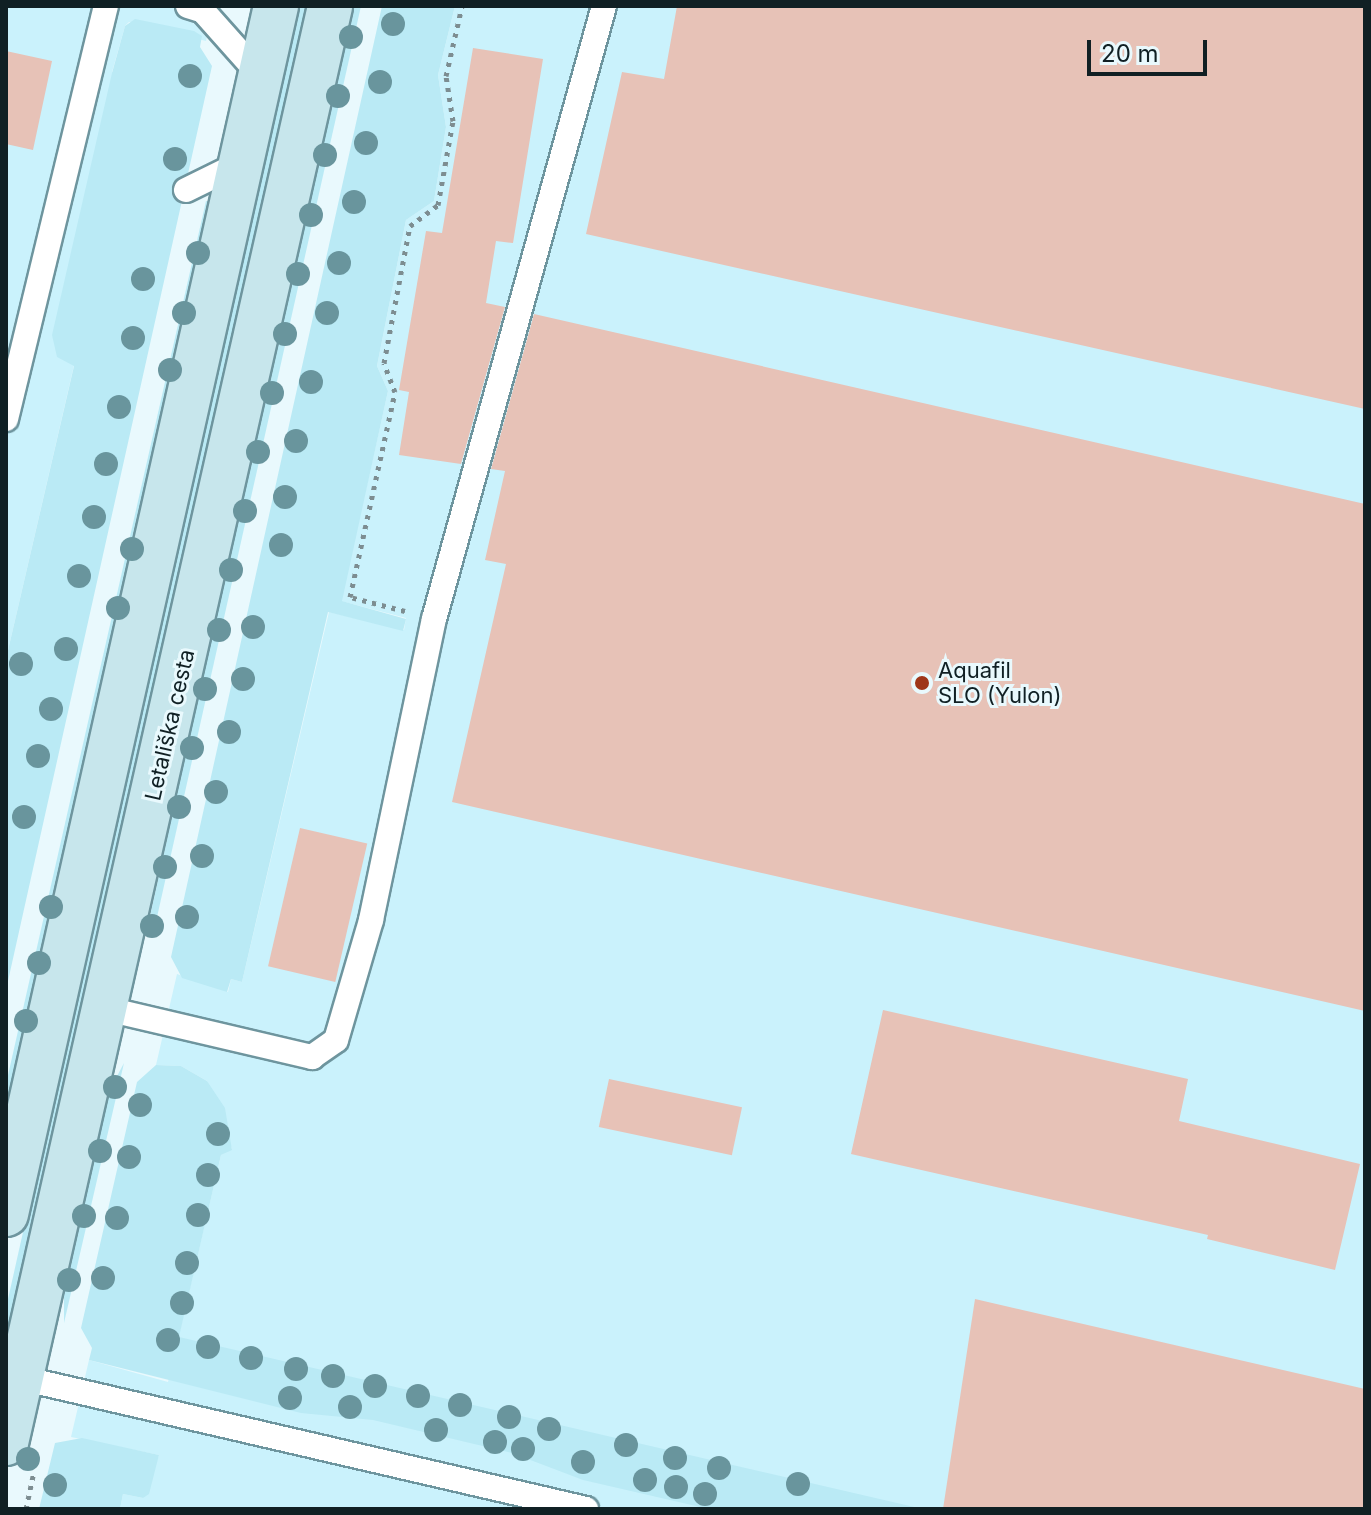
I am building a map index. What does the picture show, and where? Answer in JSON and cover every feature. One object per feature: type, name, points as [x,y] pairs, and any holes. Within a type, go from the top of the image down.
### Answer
[{"type":"main road","points":[[6,1214],[276,6]]},
{"type":"main road","name":"Letališka cesta","points":[[6,1443],[107,1009],[330,6]]},
{"type":"lane","points":[[6,419],[106,6]]},
{"type":"lane","points":[[188,6],[203,11],[261,76]]},
{"type":"lane","points":[[107,1009],[312,1057],[336,1040],[371,920],[434,619],[604,6]]},
{"type":"lane","points":[[186,190],[243,162]]},
{"type":"lane","points":[[21,1378],[586,1509]]},
{"type":"path","points":[[434,619],[350,597],[395,392],[384,363],[410,226],[438,205],[453,121],[446,76],[462,6]]},
{"type":"shaded area","points":[[6,6],[214,6],[206,41],[129,22],[125,26],[112,72],[140,80],[6,659]]},
{"type":"shaded area","points":[[298,6],[310,6],[6,1353],[6,1308]]},
{"type":"shaded area","points":[[351,6],[361,6],[153,935],[146,934]]},
{"type":"shaded area","points":[[382,6],[455,6],[438,75],[446,127],[434,201],[406,220],[377,366],[388,391],[342,601],[406,619],[403,631],[328,612],[242,982],[231,979],[227,992],[182,978],[171,957]]},
{"type":"shaded area","points":[[455,6],[1365,6],[1365,1509],[120,1509],[123,1494],[143,1498],[159,1455],[71,1437],[89,1360],[168,1382],[221,1155],[232,1149],[207,1081],[181,1066],[156,1065],[177,974],[228,992],[231,979],[242,982],[329,612],[404,630],[406,618],[341,601],[388,391],[377,366],[406,220],[434,201],[446,127],[438,75]]},
{"type":"shaded area","points":[[135,19],[194,31],[202,36],[200,47],[212,66],[6,990],[6,659],[74,366],[57,357],[52,335],[112,73],[125,26]]},
{"type":"shaded area","points":[[206,201],[213,203],[6,1121],[6,1084]]},
{"type":"shaded area","points":[[124,1063],[64,1323],[64,1284],[106,1097]]},
{"type":"shaded area","points":[[156,1065],[181,1066],[207,1081],[225,1108],[232,1150],[221,1155],[179,1337],[923,1509],[709,1509],[583,1480],[512,1453],[373,1420],[301,1413],[89,1360],[92,1348],[81,1328],[137,1082]]},
{"type":"shaded area","points":[[82,1438],[159,1455],[149,1494],[143,1498],[123,1494],[120,1509],[39,1509],[55,1443]]},
{"type":"building","points":[[677,6],[1365,6],[1365,409],[586,234],[622,72],[664,79]]},
{"type":"building","points":[[473,48],[543,59],[513,243],[496,241],[486,303],[505,307],[461,464],[399,455],[409,392],[399,390],[426,231],[442,233]]},
{"type":"building","points":[[6,51],[52,61],[33,150],[6,144]]},
{"type":"building","name":"Aquafil SLO (Yulon)","points":[[534,314],[1365,504],[1365,1011],[452,802],[506,564],[485,560],[505,471],[491,469]]},
{"type":"building","points":[[300,828],[367,844],[335,982],[268,966]]},
{"type":"building","points":[[883,1010],[1188,1079],[1179,1121],[1360,1164],[1335,1270],[1207,1239],[1208,1235],[851,1154]]},
{"type":"building","points":[[609,1079],[742,1107],[732,1155],[599,1127]]},
{"type":"building","points":[[975,1299],[1365,1389],[1365,1509],[943,1509]]},
{"type":"place","name":"Aquafil SLO (Yulon)","points":[[922,683]]}]
